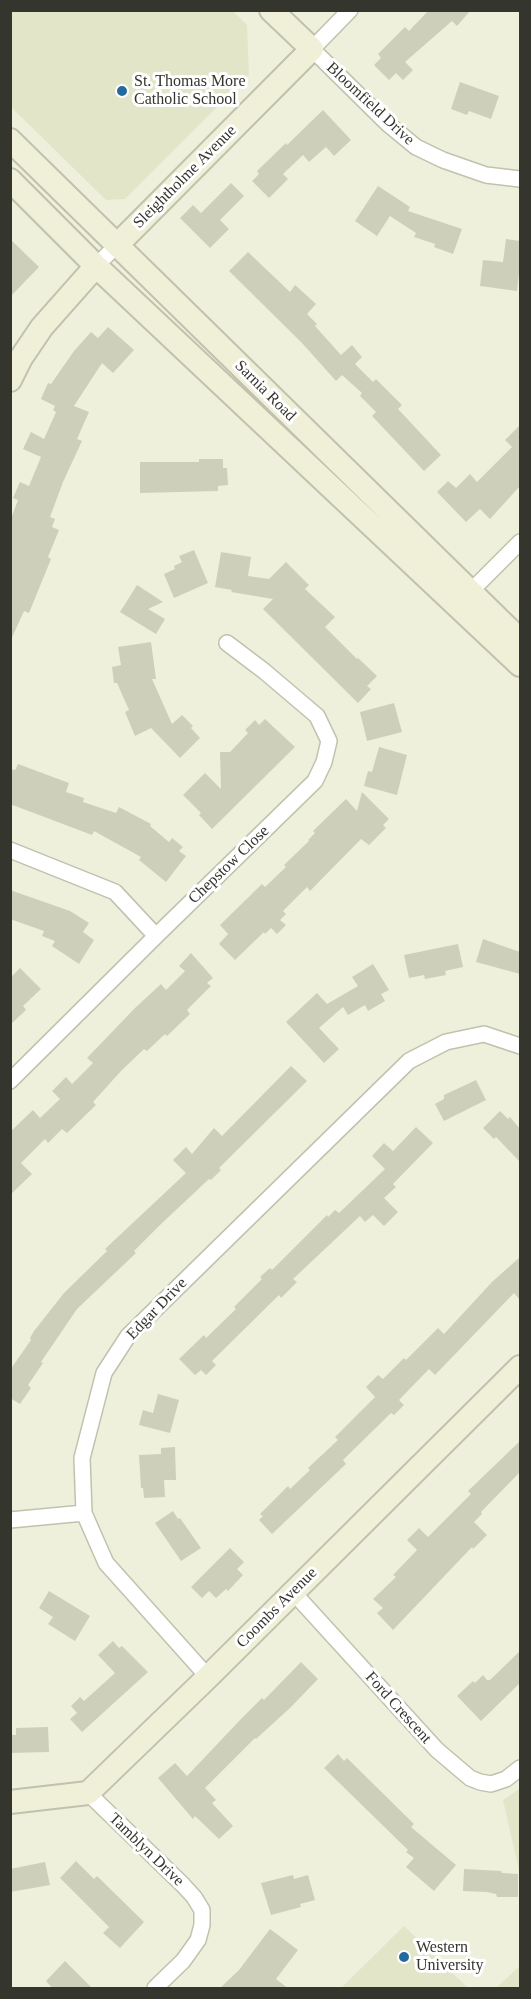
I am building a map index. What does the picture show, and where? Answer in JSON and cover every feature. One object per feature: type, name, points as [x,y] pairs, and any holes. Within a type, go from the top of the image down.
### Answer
[{"type":"main road","name":"Bloomfield Drive","points":[[271,10],[312,49]]},
{"type":"main road","name":"Sleightholme Avenue","points":[[117,245],[312,49]]},
{"type":"main road","name":"Sarnia Road","points":[[10,140],[117,245],[464,598],[520,665]]},
{"type":"main road","name":"Sarnia Road","points":[[10,180],[96,266],[464,598],[520,640]]},
{"type":"main road","points":[[10,380],[21,358],[42,327],[96,266]]},
{"type":"main road","name":"Coombs Avenue","points":[[88,1793],[520,1367]]},
{"type":"main road","points":[[10,1802],[26,1798],[88,1793]]},
{"type":"street","name":"Sleightholme Avenue","points":[[312,49],[350,10]]},
{"type":"street","name":"Bloomfield Drive","points":[[312,49],[388,124],[416,147],[443,160],[486,175],[520,179]]},
{"type":"street","name":"Sleightholme Avenue","points":[[96,266],[117,245]]},
{"type":"street","points":[[464,598],[520,542]]},
{"type":"street","name":"Chepstow Close","points":[[10,1081],[315,781],[324,762],[329,741],[316,716],[264,671],[227,643]]},
{"type":"street","points":[[10,850],[116,892],[156,936]]},
{"type":"street","name":"Edgar Drive","points":[[208,1677],[106,1563],[84,1513],[82,1458],[104,1373],[128,1336],[408,1061],[446,1042],[484,1034],[520,1046]]},
{"type":"street","points":[[10,1520],[84,1513]]},
{"type":"street","name":"Ford Crescent","points":[[293,1592],[437,1750],[470,1778],[491,1784],[506,1779],[520,1768]]},
{"type":"street","name":"Tamblyn Drive","points":[[88,1793],[183,1885],[202,1910],[202,1925],[198,1940],[183,1961],[155,1989]]},
{"type":"shaded area","name":"St. Thomas More Catholic School","points":[[10,11],[233,11],[247,25],[249,75],[125,199],[106,200],[11,107]]},
{"type":"shaded area","points":[[520,1790],[520,1875],[503,1800]]},
{"type":"shaded area","name":"Western University","points":[[404,1926],[468,1988],[341,1988]]},
{"type":"shaded area","points":[[520,1966],[520,1988],[496,1988]]},
{"type":"building","points":[[429,10],[471,10],[457,26],[452,21],[405,62],[413,70],[403,80],[396,73],[389,80],[374,65],[381,58],[378,54],[405,27],[409,31]]},
{"type":"building","points":[[460,82],[499,96],[491,119],[469,111],[467,115],[451,109]]},
{"type":"building","points":[[323,110],[351,140],[334,156],[326,147],[309,162],[303,155],[283,174],[288,179],[269,198],[252,181],[259,174],[257,171]]},
{"type":"building","points":[[231,183],[244,196],[220,220],[229,229],[210,248],[180,218],[193,205],[201,213]]},
{"type":"building","points":[[378,186],[410,207],[408,211],[462,229],[453,254],[434,247],[435,244],[414,237],[416,233],[390,216],[377,236],[355,221]]},
{"type":"building","points":[[10,239],[39,267],[10,297]]},
{"type":"building","points":[[506,239],[520,241],[517,291],[480,286],[483,260],[503,262]]},
{"type":"building","points":[[248,252],[290,292],[295,285],[316,304],[307,314],[317,324],[315,326],[341,355],[352,345],[362,357],[355,364],[373,382],[376,379],[402,405],[398,409],[441,455],[424,471],[372,416],[376,412],[360,396],[362,393],[342,375],[336,381],[302,343],[229,271]]},
{"type":"building","points":[[108,327],[134,350],[113,373],[102,363],[74,406],[89,412],[77,439],[82,441],[50,517],[55,519],[52,527],[59,530],[48,557],[51,559],[29,613],[24,611],[10,642],[10,521],[18,500],[13,498],[20,482],[29,486],[41,457],[23,449],[31,432],[44,439],[56,412],[53,410],[55,406],[41,399],[48,383],[51,384],[74,351],[91,332],[98,338]]},
{"type":"building","points":[[520,425],[520,486],[490,519],[480,509],[466,522],[437,492],[448,481],[456,488],[470,474],[477,482],[512,447],[505,440]]},
{"type":"building","points":[[199,459],[223,459],[223,468],[227,468],[228,485],[218,486],[218,491],[140,493],[140,462],[199,462]]},
{"type":"building","points":[[194,550],[208,583],[174,598],[164,574],[175,569],[174,566],[182,562],[179,556]]},
{"type":"building","points":[[221,552],[251,557],[248,576],[269,579],[286,562],[309,585],[305,589],[335,617],[325,627],[377,676],[367,686],[371,689],[358,703],[263,609],[273,599],[215,587]]},
{"type":"building","points":[[137,585],[163,602],[148,609],[165,619],[156,634],[120,612]]},
{"type":"building","points":[[151,642],[156,679],[152,679],[172,724],[182,715],[193,726],[191,728],[200,738],[180,758],[151,728],[135,736],[125,712],[129,710],[117,683],[114,683],[112,667],[121,665],[118,647]]},
{"type":"building","points":[[394,703],[402,732],[367,741],[360,712]]},
{"type":"building","points":[[265,719],[295,747],[212,829],[199,815],[201,813],[183,795],[205,773],[221,789],[220,752],[230,752],[248,733],[245,730],[255,720],[259,725]]},
{"type":"building","points":[[379,747],[407,755],[397,795],[364,786],[368,771],[372,772]]},
{"type":"building","points":[[18,764],[69,783],[66,792],[84,798],[83,802],[116,813],[119,807],[151,824],[150,826],[169,842],[172,838],[183,847],[179,851],[186,856],[166,882],[139,860],[141,857],[94,831],[92,835],[10,804],[10,769],[15,770]]},
{"type":"building","points":[[362,792],[389,819],[383,825],[386,828],[369,845],[361,839],[310,891],[307,887],[283,911],[286,914],[280,920],[286,925],[277,934],[271,928],[265,934],[264,932],[235,960],[219,944],[228,934],[220,925],[262,884],[265,887],[286,867],[284,865],[315,833],[313,831],[346,799],[357,811]]},
{"type":"building","points":[[10,890],[70,911],[89,923],[83,932],[94,940],[79,964],[52,946],[55,941],[42,936],[44,931],[10,919]]},
{"type":"building","points":[[483,939],[520,952],[520,974],[476,962]]},
{"type":"building","points":[[458,944],[463,967],[445,971],[446,975],[425,979],[424,975],[409,978],[404,955]]},
{"type":"building","points":[[191,953],[213,978],[207,983],[211,986],[187,1010],[190,1014],[167,1036],[165,1034],[147,1051],[144,1049],[121,1071],[93,1102],[96,1105],[67,1133],[62,1129],[48,1143],[45,1139],[21,1163],[32,1174],[10,1195],[10,1132],[33,1110],[40,1118],[60,1099],[52,1091],[66,1077],[72,1084],[93,1063],[87,1058],[135,1008],[161,984],[166,990],[185,971],[179,966]]},
{"type":"building","points":[[373,964],[389,990],[381,994],[385,1001],[368,1011],[365,1005],[348,1015],[343,1007],[319,1028],[339,1049],[324,1063],[286,1022],[317,993],[327,1004],[358,986],[352,977]]},
{"type":"building","points":[[20,968],[41,989],[23,1006],[26,1010],[10,1025],[10,978]]},
{"type":"building","points":[[291,1066],[307,1081],[219,1168],[221,1170],[211,1180],[209,1179],[160,1225],[134,1251],[136,1253],[77,1309],[41,1362],[43,1363],[28,1385],[31,1388],[20,1404],[10,1398],[10,1370],[31,1340],[34,1331],[64,1293],[107,1251],[105,1249],[186,1173],[173,1160],[186,1147],[192,1154],[214,1128],[222,1136]]},
{"type":"building","points":[[476,1080],[486,1100],[444,1121],[435,1104],[444,1099],[444,1095]]},
{"type":"building","points":[[500,1111],[508,1119],[510,1117],[520,1129],[520,1162],[496,1137],[494,1139],[483,1128]]},
{"type":"building","points":[[416,1127],[433,1143],[393,1184],[396,1187],[384,1198],[398,1212],[384,1226],[373,1215],[365,1222],[360,1216],[293,1279],[297,1282],[281,1298],[279,1295],[212,1361],[216,1365],[206,1375],[201,1370],[195,1375],[179,1359],[204,1335],[206,1338],[236,1309],[234,1307],[262,1279],[260,1277],[270,1268],[272,1270],[327,1215],[328,1217],[335,1210],[339,1213],[385,1169],[372,1156],[384,1143],[393,1151]]},
{"type":"building","points":[[520,1257],[520,1300],[514,1293],[435,1375],[429,1369],[399,1400],[404,1405],[394,1415],[391,1413],[343,1460],[346,1464],[272,1534],[259,1520],[263,1516],[260,1514],[288,1486],[290,1489],[310,1470],[308,1468],[338,1440],[335,1437],[375,1397],[366,1387],[378,1375],[383,1379],[438,1328],[444,1334],[492,1282]]},
{"type":"building","points":[[158,1394],[179,1400],[170,1433],[139,1425],[143,1410],[153,1413]]},
{"type":"building","points":[[520,1441],[520,1472],[474,1522],[487,1535],[473,1549],[472,1547],[393,1630],[377,1613],[383,1608],[373,1599],[396,1577],[393,1575],[417,1550],[407,1540],[419,1528],[428,1537],[471,1494],[468,1491]]},
{"type":"building","points":[[175,1447],[176,1480],[164,1480],[165,1497],[144,1498],[143,1488],[141,1488],[139,1455],[161,1454],[161,1448]]},
{"type":"building","points":[[173,1511],[201,1548],[181,1561],[155,1523]]},
{"type":"building","points":[[230,1548],[244,1562],[237,1569],[243,1575],[228,1591],[226,1589],[216,1598],[209,1591],[202,1598],[191,1587]]},
{"type":"building","points":[[49,1591],[90,1616],[75,1641],[48,1624],[53,1617],[39,1608]]},
{"type":"building","points":[[113,1641],[119,1648],[122,1646],[148,1672],[82,1732],[70,1719],[77,1713],[71,1706],[80,1697],[84,1701],[115,1673],[98,1655]]},
{"type":"building","points":[[520,1651],[520,1683],[481,1721],[457,1696],[483,1675],[490,1680]]},
{"type":"building","points":[[301,1662],[318,1679],[205,1788],[216,1800],[212,1803],[233,1826],[219,1839],[195,1816],[193,1819],[158,1778],[175,1763],[187,1776],[262,1698],[264,1700]]},
{"type":"building","points":[[48,1727],[49,1752],[10,1753],[10,1735],[16,1735],[16,1728]]},
{"type":"building","points":[[338,1754],[344,1761],[347,1758],[414,1824],[411,1827],[456,1865],[434,1891],[406,1867],[414,1858],[406,1852],[408,1850],[324,1768]]},
{"type":"building","points":[[76,1861],[94,1879],[97,1876],[144,1922],[120,1948],[103,1933],[109,1927],[60,1878]]},
{"type":"building","points":[[45,1862],[50,1885],[10,1892],[10,1869]]},
{"type":"building","points":[[464,1869],[518,1874],[518,1897],[497,1897],[496,1894],[487,1892],[463,1891]]},
{"type":"building","points":[[293,1875],[294,1879],[308,1875],[315,1900],[300,1904],[301,1907],[271,1915],[261,1883]]},
{"type":"building","points":[[270,1929],[298,1950],[276,1979],[289,1989],[219,1989],[239,1970]]},
{"type":"building","points":[[65,1961],[93,1989],[53,1989],[46,1981]]},
{"type":"place","name":"St. Thomas More Catholic School","points":[[122,91]]},
{"type":"place","name":"Western University","points":[[404,1957]]}]
